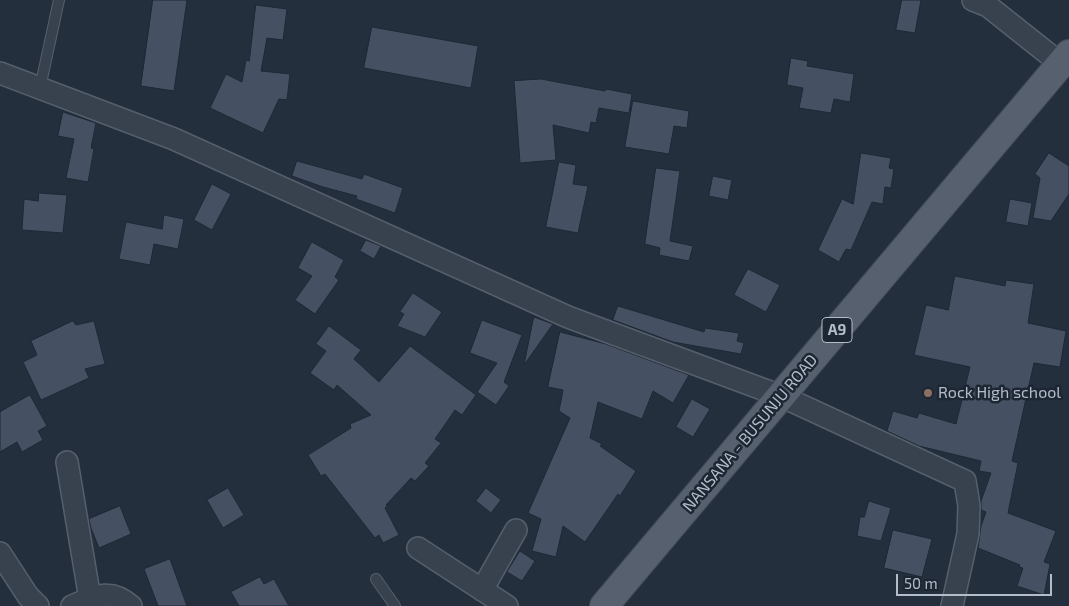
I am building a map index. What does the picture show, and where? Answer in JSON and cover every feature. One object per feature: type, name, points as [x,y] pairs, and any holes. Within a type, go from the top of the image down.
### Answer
[{"type":"main road","name":"NANSANA - BUSUNJU ROAD","points":[[604,606],[1065,59]]},
{"type":"street","points":[[974,0],[988,6],[1065,59]]},
{"type":"street","points":[[0,73],[174,139],[568,317],[781,396],[965,481],[969,506],[968,534],[952,606]]},
{"type":"street","points":[[68,462],[81,602],[100,595],[111,595],[122,598],[131,606]]},
{"type":"street","points":[[482,590],[516,530]]},
{"type":"street","points":[[418,548],[507,606]]},
{"type":"street","points":[[0,553],[28,596],[38,606]]},
{"type":"lane","points":[[40,88],[59,0]]},
{"type":"lane","points":[[376,579],[395,606]]},
{"type":"building","points":[[153,0],[187,0],[174,91],[141,86]]},
{"type":"building","points":[[902,0],[921,0],[915,33],[896,30]]},
{"type":"building","points":[[256,5],[287,9],[283,40],[267,38],[261,71],[290,74],[287,100],[279,99],[263,133],[210,108],[226,74],[242,82],[246,60],[249,61]]},
{"type":"building","points":[[372,27],[478,46],[471,88],[364,68]]},
{"type":"building","points":[[791,58],[808,61],[807,66],[854,74],[850,102],[834,99],[831,113],[799,108],[803,88],[787,85]]},
{"type":"building","points":[[541,79],[632,94],[629,113],[599,108],[596,123],[591,122],[589,133],[553,125],[556,160],[520,163],[514,81]]},
{"type":"building","points":[[633,101],[689,111],[687,128],[674,126],[669,154],[625,147]]},
{"type":"building","points":[[63,112],[96,123],[91,148],[94,149],[88,182],[66,178],[74,139],[58,136]]},
{"type":"building","points":[[861,153],[891,158],[889,168],[894,169],[891,188],[885,187],[883,204],[872,202],[851,250],[846,249],[839,262],[818,250],[842,199],[853,204]]},
{"type":"building","points":[[1049,153],[1069,166],[1069,194],[1051,221],[1033,218],[1040,178],[1035,174]]},
{"type":"building","points":[[297,161],[362,179],[364,174],[403,188],[395,213],[356,199],[357,196],[292,176]]},
{"type":"building","points":[[559,162],[576,165],[573,184],[588,186],[578,233],[546,227]]},
{"type":"building","points":[[656,168],[680,171],[670,241],[693,246],[689,261],[659,255],[660,248],[645,244]]},
{"type":"building","points":[[713,176],[732,180],[728,200],[709,196]]},
{"type":"building","points":[[212,184],[231,194],[212,230],[194,220]]},
{"type":"building","points":[[39,193],[67,195],[63,233],[22,230],[24,199],[38,201]]},
{"type":"building","points":[[1010,199],[1032,203],[1028,226],[1006,222]]},
{"type":"building","points":[[164,215],[184,219],[178,249],[154,244],[150,265],[119,259],[126,222],[162,229]]},
{"type":"building","points":[[366,240],[381,246],[374,259],[360,251]]},
{"type":"building","points":[[312,242],[344,260],[335,277],[339,280],[315,314],[295,300],[312,276],[298,268]]},
{"type":"building","points":[[748,269],[780,285],[766,312],[734,295]]},
{"type":"building","points":[[955,276],[1005,286],[1006,280],[1034,284],[1028,323],[1066,331],[1060,367],[1034,363],[1012,461],[1018,463],[1008,513],[1056,531],[1044,562],[1050,564],[1044,595],[1017,586],[1023,568],[1019,567],[1020,565],[978,548],[981,526],[986,512],[981,510],[981,501],[991,473],[979,471],[981,461],[919,446],[887,431],[893,411],[917,418],[919,413],[956,424],[970,367],[914,355],[926,305],[948,310]]},
{"type":"building","points":[[413,293],[442,312],[425,337],[397,326],[404,314],[400,312]]},
{"type":"building","points":[[618,306],[704,332],[705,328],[739,333],[737,341],[744,343],[741,354],[673,342],[613,320]]},
{"type":"building","points":[[534,317],[553,324],[524,365]]},
{"type":"building","points":[[482,320],[522,335],[504,382],[509,386],[496,405],[477,392],[497,363],[470,353]]},
{"type":"building","points":[[73,321],[76,325],[94,321],[105,364],[85,369],[89,378],[41,400],[23,362],[37,355],[31,341]]},
{"type":"building","points":[[329,326],[361,350],[354,359],[379,382],[410,346],[476,395],[462,415],[455,410],[435,439],[441,443],[425,463],[429,466],[415,481],[411,478],[386,505],[385,508],[399,535],[383,543],[379,535],[375,538],[325,474],[321,476],[308,455],[351,428],[350,424],[371,415],[337,385],[334,390],[310,373],[326,351],[316,344]]},
{"type":"building","points":[[560,332],[606,344],[689,375],[673,403],[653,391],[642,419],[598,402],[590,438],[602,444],[600,446],[636,471],[620,496],[618,494],[585,542],[563,526],[556,557],[532,551],[541,519],[528,513],[570,418],[559,411],[563,390],[548,387]]},
{"type":"building","points":[[30,395],[47,426],[38,431],[43,440],[22,452],[17,442],[0,452],[0,412]]},
{"type":"building","points":[[692,399],[710,409],[693,437],[676,427]]},
{"type":"building","points":[[228,488],[244,515],[223,528],[207,500]]},
{"type":"building","points":[[486,488],[501,500],[491,513],[476,501]]},
{"type":"building","points":[[869,501],[891,508],[881,541],[857,536],[860,517],[864,517]]},
{"type":"building","points":[[120,506],[131,534],[99,548],[89,519]]},
{"type":"building","points":[[893,530],[932,539],[922,577],[884,568]]},
{"type":"building","points":[[520,551],[535,561],[522,581],[507,572]]},
{"type":"building","points":[[170,559],[187,606],[158,606],[144,569]]},
{"type":"building","points":[[260,577],[264,584],[274,579],[289,606],[239,606],[231,592]]},
{"type":"place","name":"Rock High school","points":[[928,393]]}]
